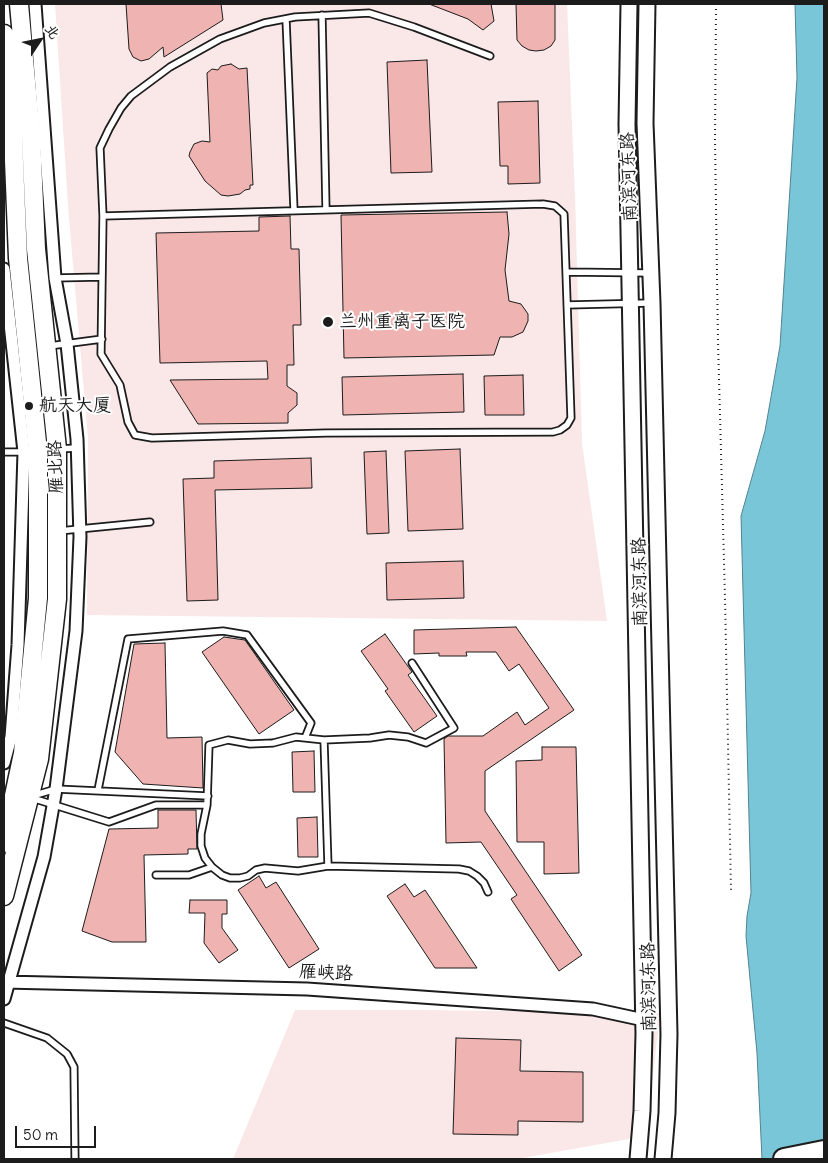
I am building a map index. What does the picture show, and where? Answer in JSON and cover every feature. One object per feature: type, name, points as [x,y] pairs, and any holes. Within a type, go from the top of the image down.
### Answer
[{"type":"highway","points":[[784,1159],[824,1151]]},
{"type":"main road","name":"雁北路","points":[[4,896],[39,759],[57,599],[57,449],[46,346],[47,280],[36,249],[31,136],[19,4]]},
{"type":"main road","name":"南滨河东路","points":[[629,4],[627,124],[644,1020],[644,1072],[638,1159]]},
{"type":"main road","name":"南滨河东路","points":[[647,4],[645,123],[652,273],[668,995],[668,1073],[663,1159]]},
{"type":"main road","name":"雁北路","points":[[4,34],[14,136],[18,258],[31,452],[38,598],[23,753],[4,843]]},
{"type":"main road","points":[[643,995],[668,995]]},
{"type":"street","points":[[4,999],[6,982],[44,857],[54,804],[76,631],[79,529],[77,448],[67,344],[47,280],[35,4]]},
{"type":"street","points":[[4,269],[31,452],[12,737],[4,762]]},
{"type":"street","name":"雁峡路","points":[[6,982],[307,988],[592,1009],[644,1020]]},
{"type":"lane","points":[[103,216],[549,204],[560,209],[564,214],[571,418],[566,425],[553,432],[326,433],[152,438],[135,435],[128,422],[120,385],[101,354],[103,216],[100,148],[121,108],[131,96],[170,67],[220,39],[264,23],[286,19],[369,13],[414,27],[490,56]]},
{"type":"lane","points":[[322,15],[326,210]]},
{"type":"lane","points":[[286,19],[294,210]]},
{"type":"lane","points":[[566,272],[652,273]]},
{"type":"lane","points":[[47,280],[102,277]]},
{"type":"lane","points":[[567,305],[652,303]]},
{"type":"lane","points":[[46,346],[102,339]]},
{"type":"lane","points":[[4,452],[77,448]]},
{"type":"lane","points":[[57,532],[150,522]]},
{"type":"lane","points":[[98,790],[128,639],[223,632],[247,635],[311,723],[305,738]]},
{"type":"lane","points":[[412,663],[454,728],[426,743],[408,737],[389,735],[370,738],[324,740],[296,737],[273,743],[250,744],[228,740],[210,744],[208,796],[201,834],[201,846],[205,858],[212,867],[230,878],[240,878],[265,868],[298,871],[328,866],[459,869],[469,871],[477,876],[484,883],[488,892]]},
{"type":"lane","points":[[324,740],[328,866]]},
{"type":"lane","points":[[30,797],[56,789],[208,796]]},
{"type":"lane","points":[[30,797],[110,822],[156,805],[207,805]]},
{"type":"lane","points":[[156,875],[189,875],[212,867]]},
{"type":"lane","points":[[4,1023],[47,1038],[67,1054],[74,1067],[75,1159]]},
{"type":"path","points":[[716,4],[715,140],[718,342],[731,890]]},
{"type":"shaded area","name":"兰州重离子医院","points":[[55,4],[567,4],[582,443],[607,621],[87,615],[88,439],[68,206]]},
{"type":"shaded area","points":[[295,1010],[660,1013],[646,1136],[517,1159],[233,1159]]},
{"type":"water","points":[[795,4],[824,4],[824,1159],[762,1159],[757,1053],[746,936],[751,893],[741,516],[765,431],[780,346],[797,78]]},
{"type":"building","points":[[126,4],[221,4],[223,20],[164,57],[163,47],[149,59],[141,61],[133,57],[129,49]]},
{"type":"building","points":[[429,4],[491,4],[494,21],[483,30],[468,19]]},
{"type":"building","points":[[516,4],[555,4],[555,40],[551,46],[544,50],[529,50],[517,40]]},
{"type":"building","points":[[427,60],[432,172],[391,173],[387,62]]},
{"type":"building","points":[[231,64],[239,69],[247,68],[253,185],[250,185],[250,189],[240,194],[228,196],[221,195],[205,181],[189,156],[194,144],[202,141],[210,142],[207,73],[212,69],[218,70],[221,66]]},
{"type":"building","points":[[538,101],[540,183],[508,184],[508,166],[500,166],[498,102]]},
{"type":"building","points":[[507,212],[509,234],[505,270],[509,301],[521,304],[528,314],[528,321],[523,332],[512,337],[500,337],[494,355],[344,358],[341,215]]},
{"type":"building","points":[[290,216],[291,249],[299,249],[301,325],[293,325],[294,365],[287,365],[287,386],[297,393],[297,405],[288,413],[288,423],[198,424],[170,380],[268,379],[267,361],[160,363],[156,233],[259,231],[259,217]]},
{"type":"building","points":[[463,374],[464,412],[343,415],[342,377]]},
{"type":"building","points":[[523,375],[524,415],[485,415],[484,376]]},
{"type":"building","points":[[460,449],[463,529],[408,531],[405,451]]},
{"type":"building","points":[[386,451],[389,533],[367,534],[364,452]]},
{"type":"building","points":[[311,458],[312,488],[215,490],[218,600],[187,601],[183,479],[214,478],[214,461]]},
{"type":"building","points":[[463,561],[464,598],[387,600],[386,563]]},
{"type":"building","points":[[516,627],[574,710],[485,771],[485,811],[582,955],[559,971],[511,899],[517,895],[481,842],[446,843],[444,739],[448,736],[483,736],[517,712],[525,725],[549,708],[519,664],[509,671],[496,652],[466,652],[467,656],[439,656],[439,653],[414,654],[414,630]]},
{"type":"building","points":[[385,634],[412,672],[408,675],[437,716],[414,732],[385,691],[388,689],[361,651]]},
{"type":"building","points":[[224,637],[245,640],[294,710],[259,734],[202,652]]},
{"type":"building","points":[[165,643],[167,738],[202,737],[203,788],[143,784],[115,752],[134,644]]},
{"type":"building","points":[[542,747],[576,747],[579,873],[544,874],[544,842],[517,842],[516,761],[542,760]]},
{"type":"building","points":[[314,751],[315,792],[293,792],[292,752]]},
{"type":"building","points":[[158,810],[196,810],[197,849],[188,849],[188,854],[144,855],[146,942],[112,942],[82,931],[109,829],[158,828]]},
{"type":"building","points":[[317,817],[318,857],[298,857],[297,818]]},
{"type":"building","points":[[259,876],[266,888],[276,882],[319,949],[289,968],[238,890]]},
{"type":"building","points":[[405,884],[414,897],[425,890],[477,968],[435,968],[387,896]]},
{"type":"building","points":[[190,900],[227,900],[227,914],[222,914],[222,928],[238,950],[219,963],[204,943],[205,913],[189,913]]},
{"type":"building","points":[[456,1038],[521,1040],[520,1071],[583,1072],[583,1122],[518,1121],[518,1135],[453,1134]]},
{"type":"place","name":"兰州重离子医院","points":[[328,322]]},
{"type":"place","name":"航天大厦","points":[[29,406]]}]
